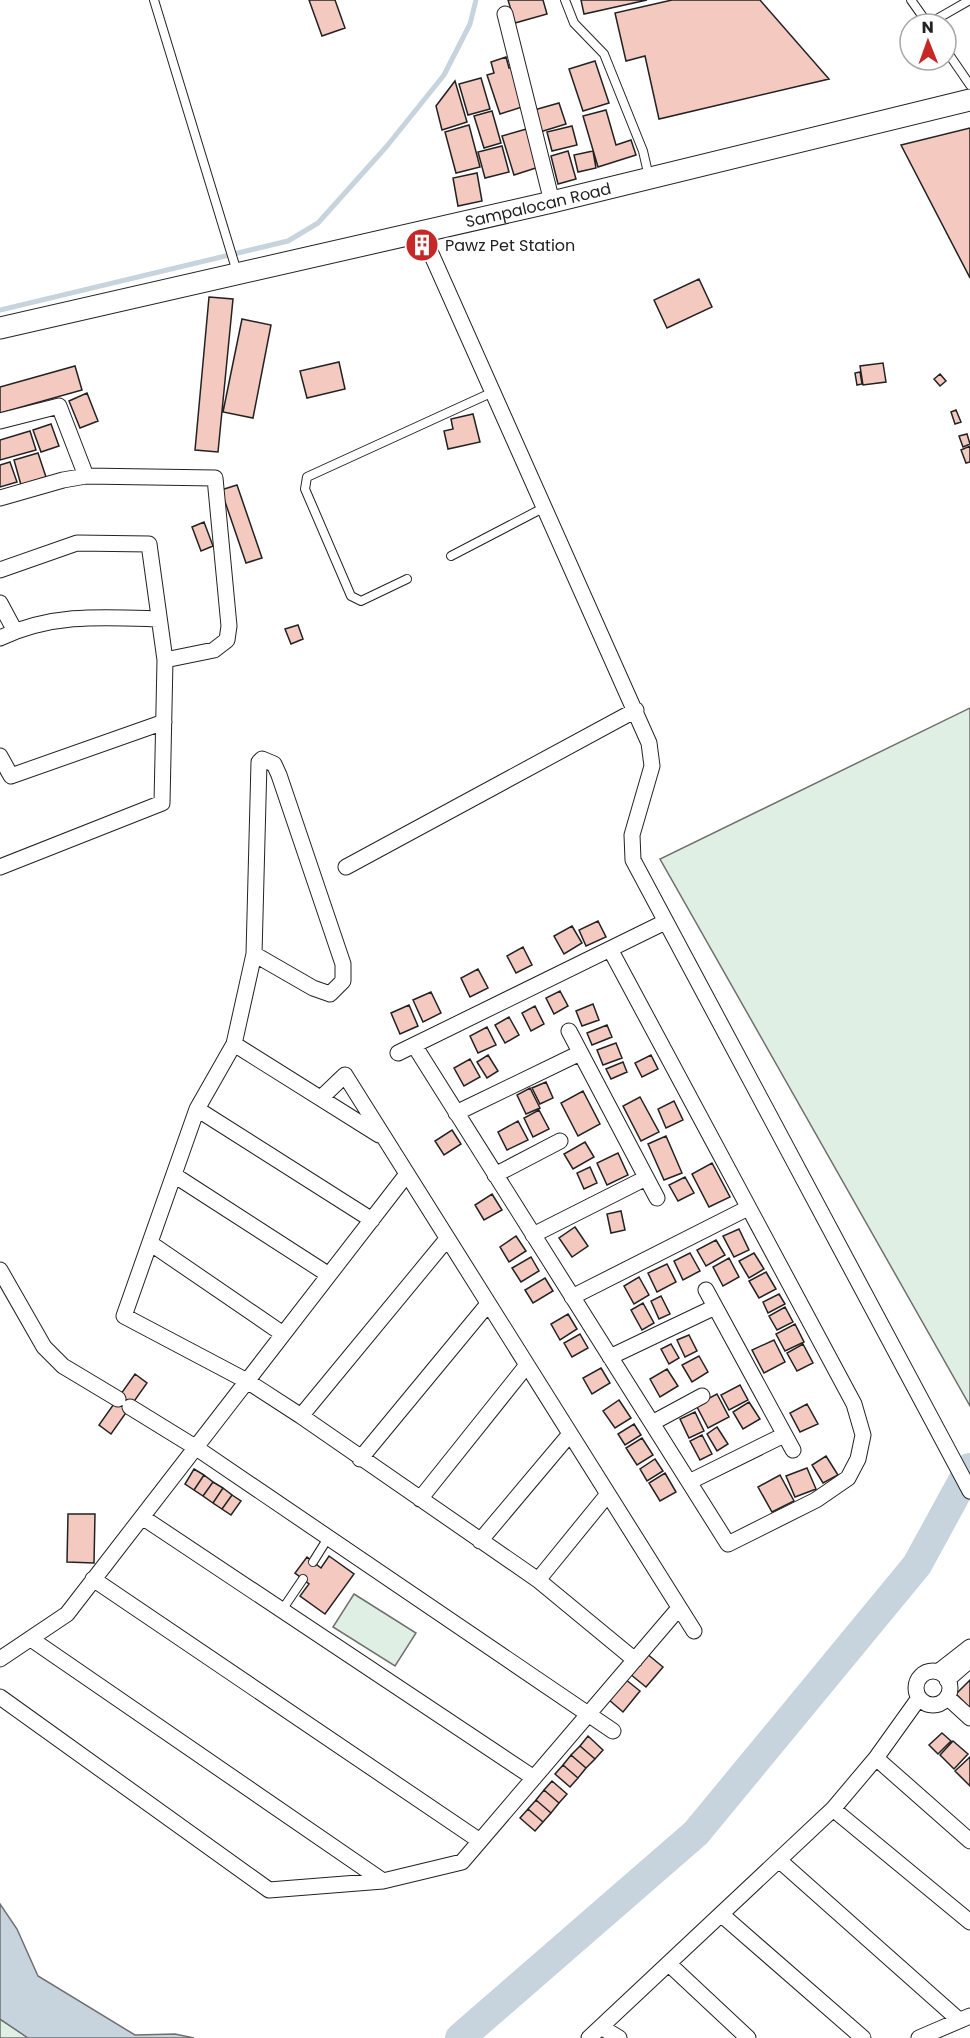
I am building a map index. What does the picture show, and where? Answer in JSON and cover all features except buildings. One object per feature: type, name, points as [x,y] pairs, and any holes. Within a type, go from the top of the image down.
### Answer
[{"type":"main road","name":"Sampalocan Road","points":[[0,328],[552,202],[970,100]]},
{"type":"street","points":[[505,14],[552,202]]},
{"type":"street","points":[[421,231],[649,743],[652,766],[632,835],[633,860],[940,1439],[970,1491]]},
{"type":"street","points":[[0,421],[59,406],[86,476]]},
{"type":"street","points":[[0,498],[86,476],[215,478],[229,626],[227,640],[214,650],[165,660]]},
{"type":"street","points":[[0,570],[77,543],[149,544],[165,660],[162,803],[0,867]]},
{"type":"street","points":[[0,603],[15,631]]},
{"type":"street","points":[[0,638],[15,631],[80,616],[159,619]]},
{"type":"street","points":[[346,867],[636,710]]},
{"type":"street","points":[[0,756],[11,776],[164,722]]},
{"type":"street","points":[[254,954],[313,988],[330,994],[343,981],[343,964],[279,775],[274,764],[262,759],[259,762],[254,954],[234,1044],[197,1109],[124,1316],[247,1381],[301,1416],[538,1580],[635,1660]]},
{"type":"street","points":[[398,1053],[665,922]]},
{"type":"street","points":[[414,1046],[728,1544],[816,1500],[848,1478],[858,1459],[863,1435],[855,1404],[610,949]]},
{"type":"street","points":[[569,1031],[657,1198]]},
{"type":"street","points":[[234,1044],[322,1097],[384,1138]]},
{"type":"street","points":[[456,1113],[580,1053]]},
{"type":"street","points":[[322,1097],[345,1075],[694,1631]]},
{"type":"street","points":[[197,1109],[372,1220]]},
{"type":"street","points":[[495,1175],[560,1141]]},
{"type":"street","points":[[0,1659],[67,1614],[407,1174]]},
{"type":"street","points":[[174,1175],[329,1275]]},
{"type":"street","points":[[533,1235],[646,1178]]},
{"type":"street","points":[[572,1297],[748,1208]]},
{"type":"street","points":[[301,1416],[447,1239]]},
{"type":"street","points":[[150,1242],[283,1334]]},
{"type":"street","points":[[0,1269],[44,1347],[63,1366],[195,1448],[612,1731]]},
{"type":"street","points":[[706,1290],[793,1450]]},
{"type":"street","points":[[360,1459],[488,1304]]},
{"type":"street","points":[[610,1357],[716,1307]]},
{"type":"street","points":[[420,1499],[527,1365]]},
{"type":"street","points":[[652,1423],[702,1396]]},
{"type":"street","points":[[480,1540],[570,1434]]},
{"type":"street","points":[[689,1482],[784,1435]]},
{"type":"street","points":[[538,1580],[608,1494]]},
{"type":"street","points":[[142,1517],[534,1778]]},
{"type":"street","points":[[93,1580],[480,1841]]},
{"type":"street","points":[[0,1697],[269,1890],[383,1881],[462,1862],[679,1608]]},
{"type":"street","points":[[31,1639],[383,1881]]},
{"type":"street","points":[[943,1676],[970,1647]]},
{"type":"street","points":[[943,1676],[949,1691],[943,1702],[930,1705],[919,1698],[916,1684],[925,1674],[943,1676],[970,1660]]},
{"type":"street","points":[[947,1697],[970,1718]]},
{"type":"street","points":[[589,2038],[833,1809],[876,1758],[919,1698]]},
{"type":"street","points":[[876,1758],[970,1841]]},
{"type":"street","points":[[833,1809],[970,1922]]},
{"type":"street","points":[[780,1861],[964,2018],[919,2038]]},
{"type":"street","points":[[722,1915],[863,2038]]},
{"type":"street","points":[[669,1964],[748,2038]]},
{"type":"street","points":[[601,2027],[619,2038]]},
{"type":"lane","points":[[154,0],[237,273]]},
{"type":"lane","points":[[565,0],[574,22],[604,54],[643,151],[649,178]]},
{"type":"lane","points":[[949,12],[970,0]]},
{"type":"lane","points":[[958,68],[970,85]]},
{"type":"lane","points":[[406,579],[361,601],[351,596],[305,489],[307,477],[493,392]]},
{"type":"lane","points":[[450,556],[545,507]]},
{"type":"lane","points":[[313,1562],[328,1538]]},
{"type":"lane","points":[[282,1610],[303,1579]]},
{"type":"green space","points":[[970,708],[970,1406],[660,859]]},
{"type":"green space","points":[[354,1594],[416,1633],[395,1666],[333,1627]]},
{"type":"green space","points":[[0,2019],[29,2038],[0,2038]]},
{"type":"shaded area","points":[[0,1904],[17,1929],[38,1976],[135,2035],[175,2034],[194,2038],[28,2038],[0,2019]]},
{"type":"waterway","points":[[0,310],[288,241],[318,223],[387,146],[444,75],[470,24],[476,0]]},
{"type":"waterway","points":[[460,2038],[696,1833],[917,1565],[970,1468]]},
{"type":"place","name":"Pawz Pet Station","points":[[422,245]]}]
